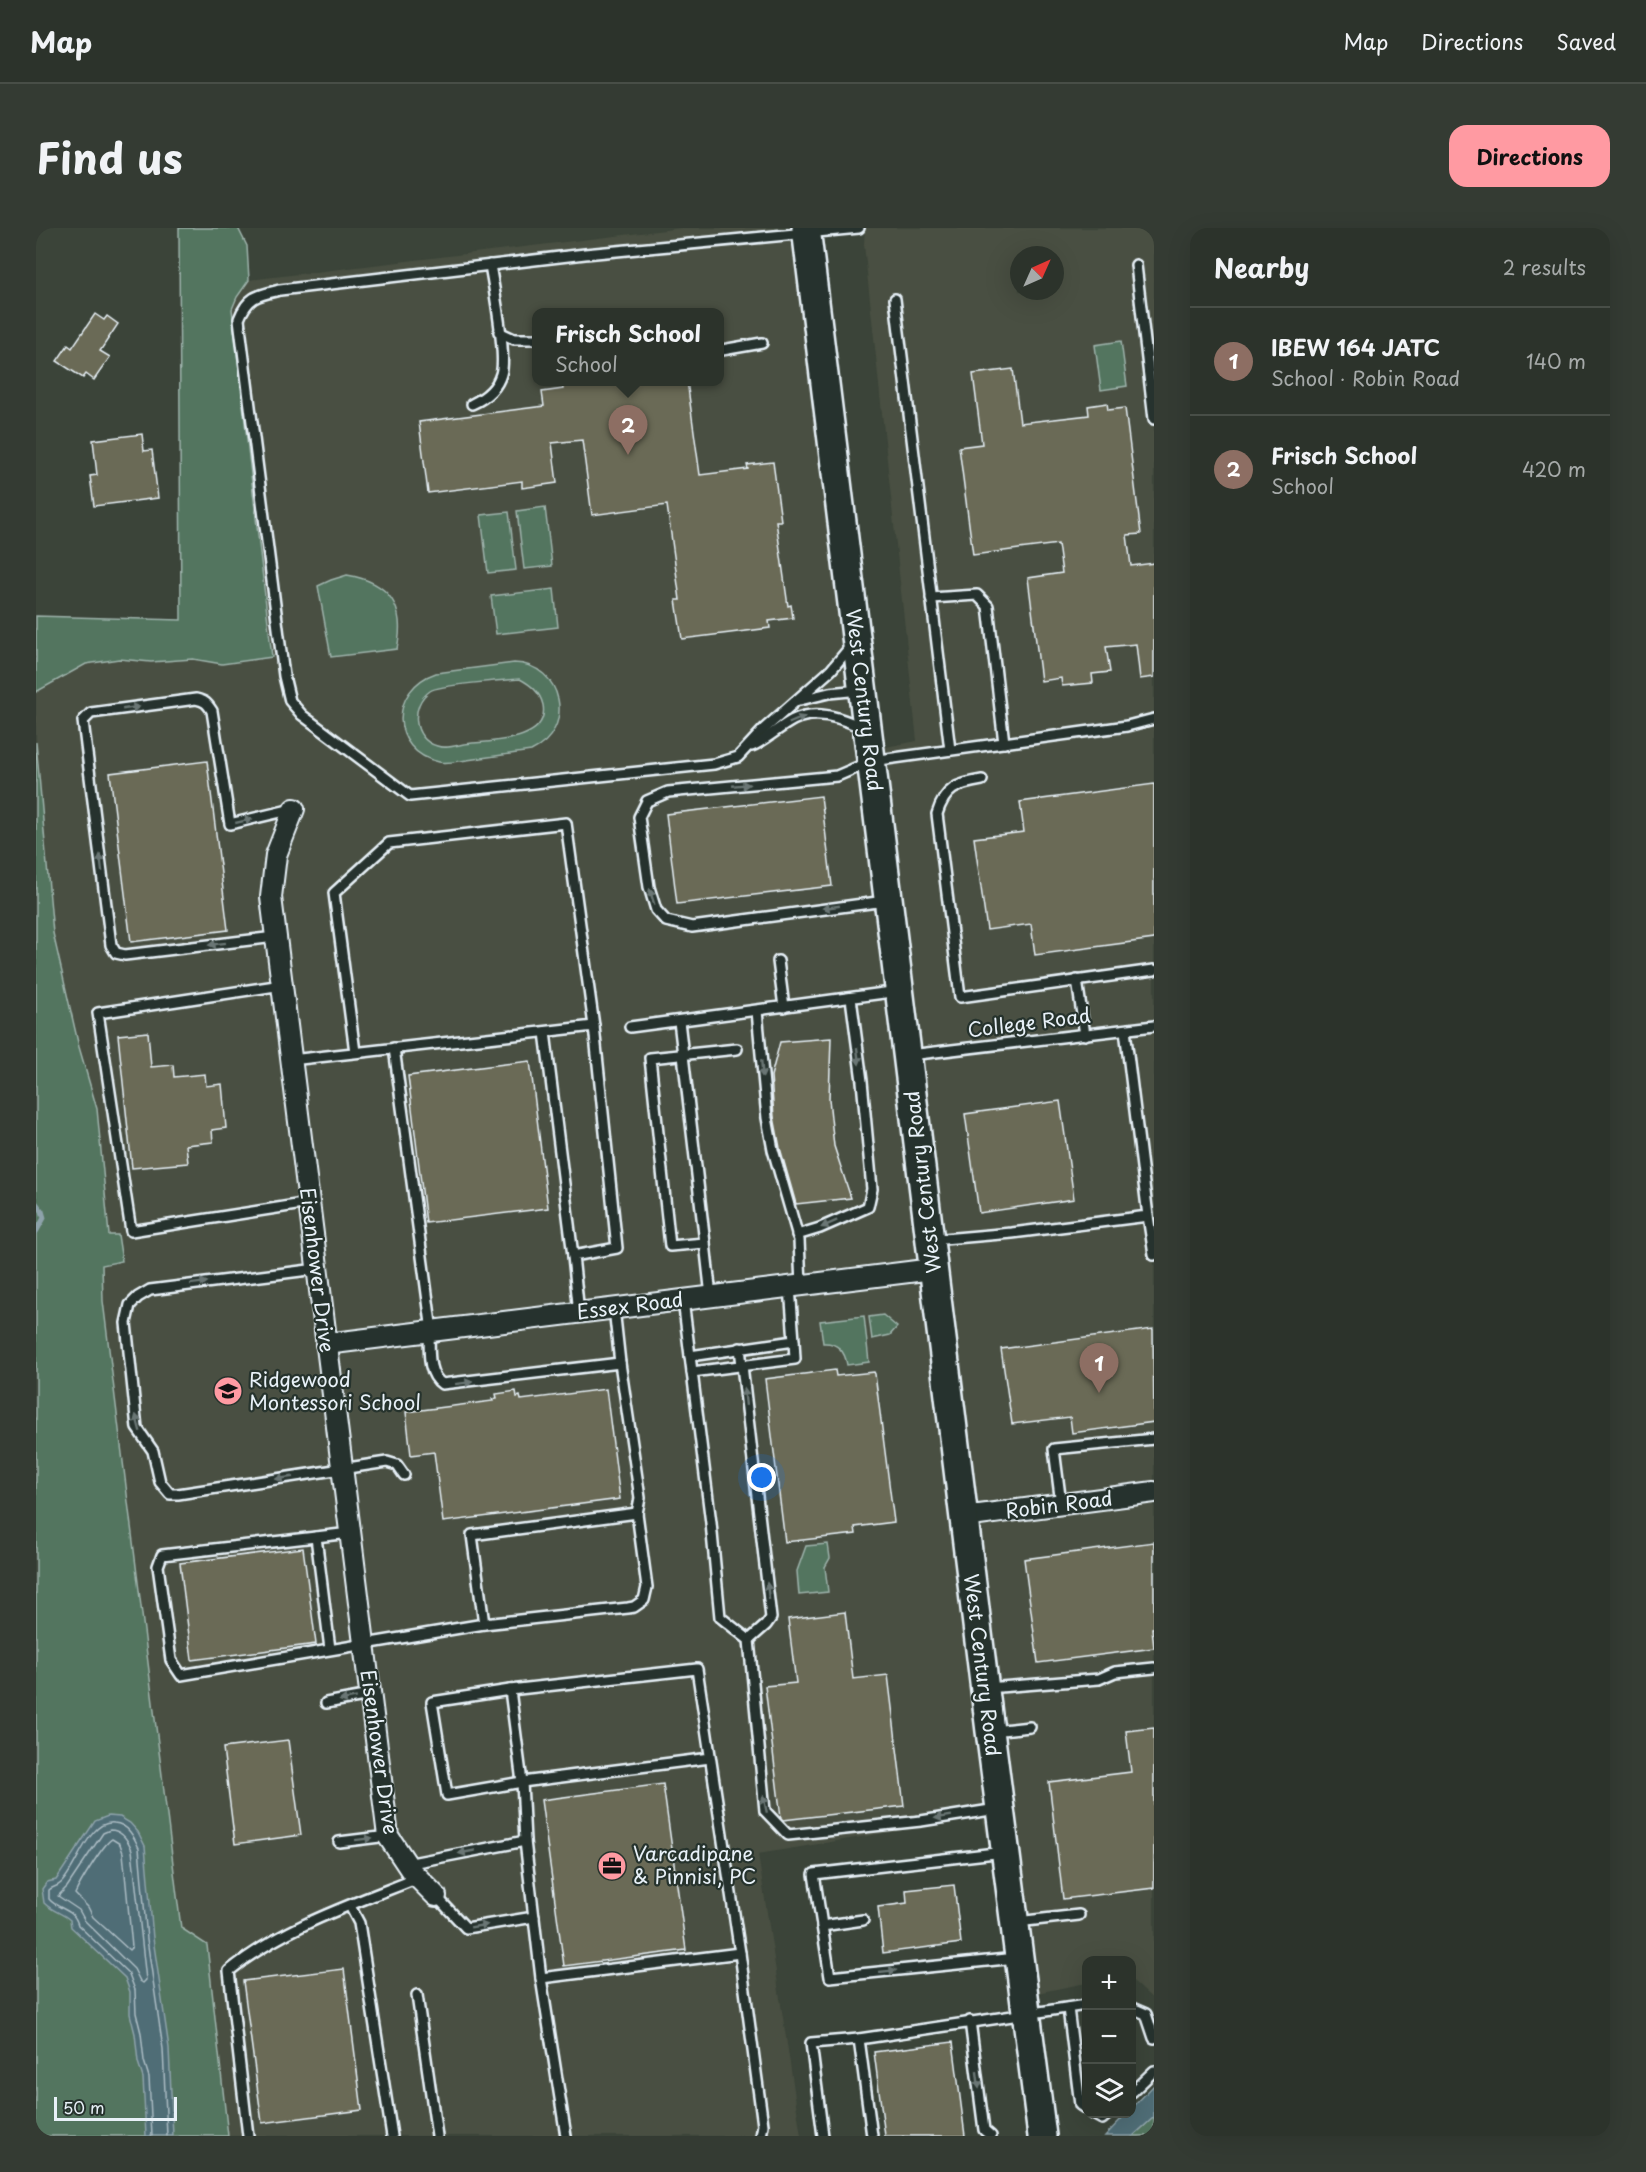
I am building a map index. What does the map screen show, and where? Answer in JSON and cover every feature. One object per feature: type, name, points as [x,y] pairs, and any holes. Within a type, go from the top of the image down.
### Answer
[{"type":"main road","name":"West Century Road","points":[[806,231],[990,1731],[1042,2136]]},
{"type":"street","name":"Eisenhower Drive","points":[[294,809],[276,855],[271,897],[388,1836],[412,1871],[436,1896]]},
{"type":"street","name":"Essex Road","points":[[326,1344],[933,1269]]},
{"type":"street","name":"Robin Road","points":[[964,1517],[1154,1492]]},
{"type":"lane","points":[[856,640],[831,670],[795,701],[738,757],[714,764],[410,796],[302,715],[290,701],[284,676],[239,319],[244,307],[254,297],[280,290],[585,254],[806,231],[859,228]]},
{"type":"lane","points":[[472,404],[489,394],[501,375],[500,332],[490,265]]},
{"type":"lane","points":[[1136,265],[1154,418]]},
{"type":"lane","points":[[895,299],[950,750]]},
{"type":"lane","points":[[500,332],[514,339],[532,339]]},
{"type":"lane","points":[[724,350],[762,344]]},
{"type":"lane","points":[[931,598],[977,595],[988,606],[1004,743]]},
{"type":"lane","points":[[795,701],[829,693],[863,690]]},
{"type":"lane","points":[[275,937],[125,955],[113,951],[83,721],[91,713],[202,700],[212,711],[230,824],[294,809]]},
{"type":"lane","points":[[747,748],[768,738],[793,720],[812,714],[851,722],[868,730]]},
{"type":"lane","points":[[889,901],[692,927],[666,921],[656,910],[649,887],[639,817],[647,801],[668,792],[837,776],[872,761],[1127,726],[1154,720]]},
{"type":"lane","points":[[982,780],[957,785],[940,803],[937,814],[960,997],[1154,970]]},
{"type":"lane","points":[[355,1052],[334,893],[389,843],[566,823],[594,1026],[617,1248],[573,1256]]},
{"type":"lane","points":[[778,961],[784,1007]]},
{"type":"lane","points":[[1077,980],[1085,1035]]},
{"type":"lane","points":[[282,985],[98,1013],[131,1231],[309,1203]]},
{"type":"lane","points":[[630,1028],[900,991]]},
{"type":"lane","points":[[797,1235],[820,1228],[868,1207],[872,1189],[862,1081],[851,998]]},
{"type":"lane","points":[[692,1372],[795,1359],[797,1235],[773,1150],[767,1118],[757,1011]]},
{"type":"lane","points":[[679,1021],[711,1296]]},
{"type":"lane","points":[[291,1060],[594,1026]]},
{"type":"lane","name":"College Road","points":[[907,1055],[1154,1026]]},
{"type":"lane","points":[[1125,1030],[1154,1255]]},
{"type":"lane","points":[[545,1032],[579,1313]]},
{"type":"lane","points":[[394,1048],[430,1331],[433,1376],[442,1384],[620,1363]]},
{"type":"lane","points":[[705,1243],[670,1246],[650,1058],[737,1049]]},
{"type":"lane","points":[[930,1240],[1011,1233],[1148,1216]]},
{"type":"lane","points":[[317,1269],[165,1287],[150,1290],[138,1297],[129,1305],[126,1323],[137,1428],[153,1451],[160,1482],[170,1494],[393,1462],[401,1468],[404,1475]]},
{"type":"lane","points":[[683,1300],[711,1523],[720,1617],[749,1640],[765,1812],[788,1834],[921,1821],[1000,1808]]},
{"type":"lane","points":[[350,1533],[162,1555],[158,1566],[171,1660],[181,1675],[484,1624],[628,1608],[644,1600],[647,1587],[637,1513],[640,1498],[614,1308]]},
{"type":"lane","points":[[690,1356],[795,1341]]},
{"type":"lane","points":[[740,1348],[771,1618],[749,1640]]},
{"type":"lane","points":[[1061,1504],[1054,1449],[1154,1439]]},
{"type":"lane","points":[[484,1624],[472,1534],[637,1513]]},
{"type":"lane","points":[[316,1537],[330,1649]]},
{"type":"lane","points":[[985,1688],[1099,1679],[1115,1672],[1154,1668]]},
{"type":"lane","points":[[710,1758],[522,1782],[447,1795],[432,1702],[510,1690],[697,1669],[740,1953],[763,2125],[760,2136]]},
{"type":"lane","points":[[510,1690],[522,1782],[525,1841],[534,1917],[566,2136]]},
{"type":"lane","points":[[326,1703],[370,1695]]},
{"type":"lane","points":[[990,1731],[1030,1726]]},
{"type":"lane","points":[[339,1842],[388,1836]]},
{"type":"lane","points":[[248,2136],[229,1971],[252,1953],[350,1905],[412,1871],[525,1841]]},
{"type":"lane","points":[[1006,1852],[814,1874],[830,1977],[1020,1958]]},
{"type":"lane","points":[[436,1896],[466,1928],[534,1917]]},
{"type":"lane","points":[[350,1905],[359,1923],[392,2136]]},
{"type":"lane","points":[[1015,1922],[1079,1915]]},
{"type":"lane","points":[[822,1926],[863,1920]]},
{"type":"lane","points":[[542,1978],[740,1953]]},
{"type":"lane","points":[[417,1995],[437,2136]]},
{"type":"lane","points":[[823,2136],[811,2043],[859,2039],[1082,2006]]},
{"type":"lane","points":[[1068,2008],[1082,2106]]},
{"type":"lane","points":[[1136,2010],[1146,2014],[1154,2038]]},
{"type":"lane","points":[[970,2022],[984,2130],[991,2136]]},
{"type":"lane","points":[[859,2039],[872,2136]]},
{"type":"lane","points":[[1136,2087],[1154,2071]]},
{"type":"shaded area","points":[[682,228],[806,228],[871,750],[917,741],[864,244],[865,228],[1154,228],[1154,2000],[1136,1984],[1136,1956],[1082,1956],[1082,1984],[1022,1996],[982,1817],[758,1854],[801,2136],[228,2136],[207,1946],[181,1928],[103,1301],[102,1264],[122,1262],[109,1235],[97,1109],[79,1047],[53,933],[36,742],[36,692],[86,664],[119,659],[151,662],[193,659],[222,664],[272,657],[232,309],[249,280]]},
{"type":"green space","points":[[179,228],[238,228],[247,246],[249,280],[232,309],[272,657],[222,664],[193,659],[151,662],[119,659],[86,664],[36,692],[36,616],[181,620]]},
{"type":"green space","points":[[1121,341],[1127,386],[1101,390],[1095,345]]},
{"type":"green space","points":[[545,507],[552,566],[524,569],[517,511]]},
{"type":"green space","points":[[509,512],[516,570],[488,573],[481,515]]},
{"type":"green space","points":[[347,575],[362,578],[374,584],[392,599],[399,621],[397,649],[331,657],[318,586]]},
{"type":"green space","points":[[554,589],[558,627],[496,634],[491,596]]},
{"type":"green space","points":[[514,663],[531,666],[544,674],[553,686],[558,700],[559,714],[555,729],[545,741],[531,751],[446,763],[423,756],[411,746],[404,733],[401,719],[403,705],[410,692],[421,681],[436,673]],"holes":[[[520,679],[531,686],[542,700],[543,705],[543,717],[537,727],[527,733],[515,738],[443,747],[429,742],[419,729],[417,721],[419,705],[430,691],[472,683]]]},
{"type":"green space","points":[[36,742],[53,933],[79,1047],[97,1109],[109,1235],[118,1235],[122,1261],[102,1265],[103,1301],[181,1928],[207,1945],[228,2136],[36,2136]]},
{"type":"green space","points":[[883,1315],[897,1327],[890,1335],[872,1339],[869,1317]]},
{"type":"green space","points":[[864,1316],[869,1362],[847,1365],[840,1348],[823,1343],[820,1321]]},
{"type":"green space","points":[[828,1544],[830,1558],[825,1567],[828,1592],[799,1595],[797,1571],[806,1546]]},
{"type":"green space","points":[[1154,2117],[1154,2136],[1133,2136]]},
{"type":"water","points":[[108,1816],[120,1817],[130,1823],[145,1846],[153,1938],[169,2048],[173,2136],[146,2136],[143,2078],[130,2014],[130,1992],[125,1978],[71,1927],[70,1920],[44,1903],[42,1889],[47,1882],[56,1880],[95,1821]]},
{"type":"water","points":[[1154,2085],[1154,2117],[1133,2136],[1105,2136],[1122,2118],[1136,2118],[1136,2104]]},
{"type":"building","points":[[95,314],[104,320],[107,316],[118,324],[100,351],[110,357],[94,380],[86,374],[83,378],[57,361],[68,345],[72,348]]},
{"type":"building","points":[[1013,369],[1020,423],[1089,415],[1088,406],[1107,403],[1108,410],[1125,408],[1141,534],[1127,535],[1131,566],[1154,563],[1154,677],[1140,679],[1136,644],[1106,647],[1110,672],[1092,674],[1093,683],[1062,686],[1061,678],[1041,681],[1028,578],[1062,573],[1058,544],[973,555],[959,447],[982,444],[973,374]]},
{"type":"building","points":[[563,386],[688,386],[700,475],[748,469],[747,465],[773,462],[781,521],[776,521],[788,606],[791,605],[793,618],[769,621],[770,628],[682,639],[676,600],[680,600],[667,505],[592,515],[582,440],[552,443],[557,483],[522,488],[522,481],[428,493],[419,422],[544,406],[542,392],[563,389]]},
{"type":"building","points":[[142,434],[144,451],[152,450],[158,498],[94,506],[90,476],[97,475],[93,440]]},
{"type":"building","points":[[207,761],[228,930],[131,942],[110,773]]},
{"type":"building","points":[[1154,784],[1154,939],[1035,955],[1031,924],[987,930],[974,838],[1024,832],[1020,802]]},
{"type":"building","points":[[821,796],[832,886],[677,904],[666,814]]},
{"type":"building","points":[[148,1032],[151,1067],[173,1065],[174,1077],[205,1074],[206,1086],[222,1084],[226,1128],[212,1130],[213,1142],[186,1145],[188,1163],[132,1168],[118,1035]]},
{"type":"building","points":[[831,1038],[829,1099],[834,1146],[851,1198],[796,1204],[780,1148],[774,1117],[771,1076],[780,1042]]},
{"type":"building","points":[[530,1061],[548,1208],[426,1223],[408,1076]]},
{"type":"building","points":[[1060,1101],[1074,1199],[979,1213],[965,1114]]},
{"type":"building","points":[[1153,1329],[1154,1422],[1072,1433],[1070,1417],[1012,1424],[1001,1349]]},
{"type":"building","points":[[835,1370],[836,1376],[874,1372],[875,1374],[894,1522],[855,1527],[856,1534],[785,1542],[765,1379]]},
{"type":"building","points":[[606,1389],[620,1499],[443,1522],[434,1452],[411,1455],[406,1412],[493,1401],[492,1399],[497,1398],[496,1394],[516,1391],[517,1397],[520,1396],[521,1400]]},
{"type":"building","points":[[1154,1542],[1154,1628],[1152,1628],[1154,1648],[1038,1663],[1024,1559]]},
{"type":"building","points":[[303,1548],[316,1644],[192,1660],[180,1563]]},
{"type":"building","points":[[845,1612],[853,1679],[888,1675],[904,1806],[783,1820],[765,1686],[796,1683],[788,1619]]},
{"type":"building","points":[[1154,1728],[1154,1888],[1063,1899],[1049,1782],[1131,1772],[1126,1731]]},
{"type":"building","points":[[288,1740],[301,1835],[235,1844],[223,1748]]},
{"type":"building","points":[[663,1784],[686,1950],[564,1966],[541,1800]]},
{"type":"building","points":[[954,1885],[961,1943],[883,1953],[878,1907],[907,1903],[906,1890]]},
{"type":"building","points":[[344,1969],[362,2110],[262,2123],[243,1981]]},
{"type":"building","points":[[953,2042],[965,2136],[885,2136],[874,2052]]},
{"type":"waterway","points":[[36,1203],[44,1218],[36,1232]]},
{"type":"place","name":"Frisch School","points":[[628,455]]},
{"type":"place","name":"Ridgewood Montessori School","points":[[228,1391]]},
{"type":"place","name":"IBEW 164 JATC","points":[[1099,1393]]},
{"type":"place","name":"Varcadipane & Pinnisi, PC","points":[[612,1866]]}]
